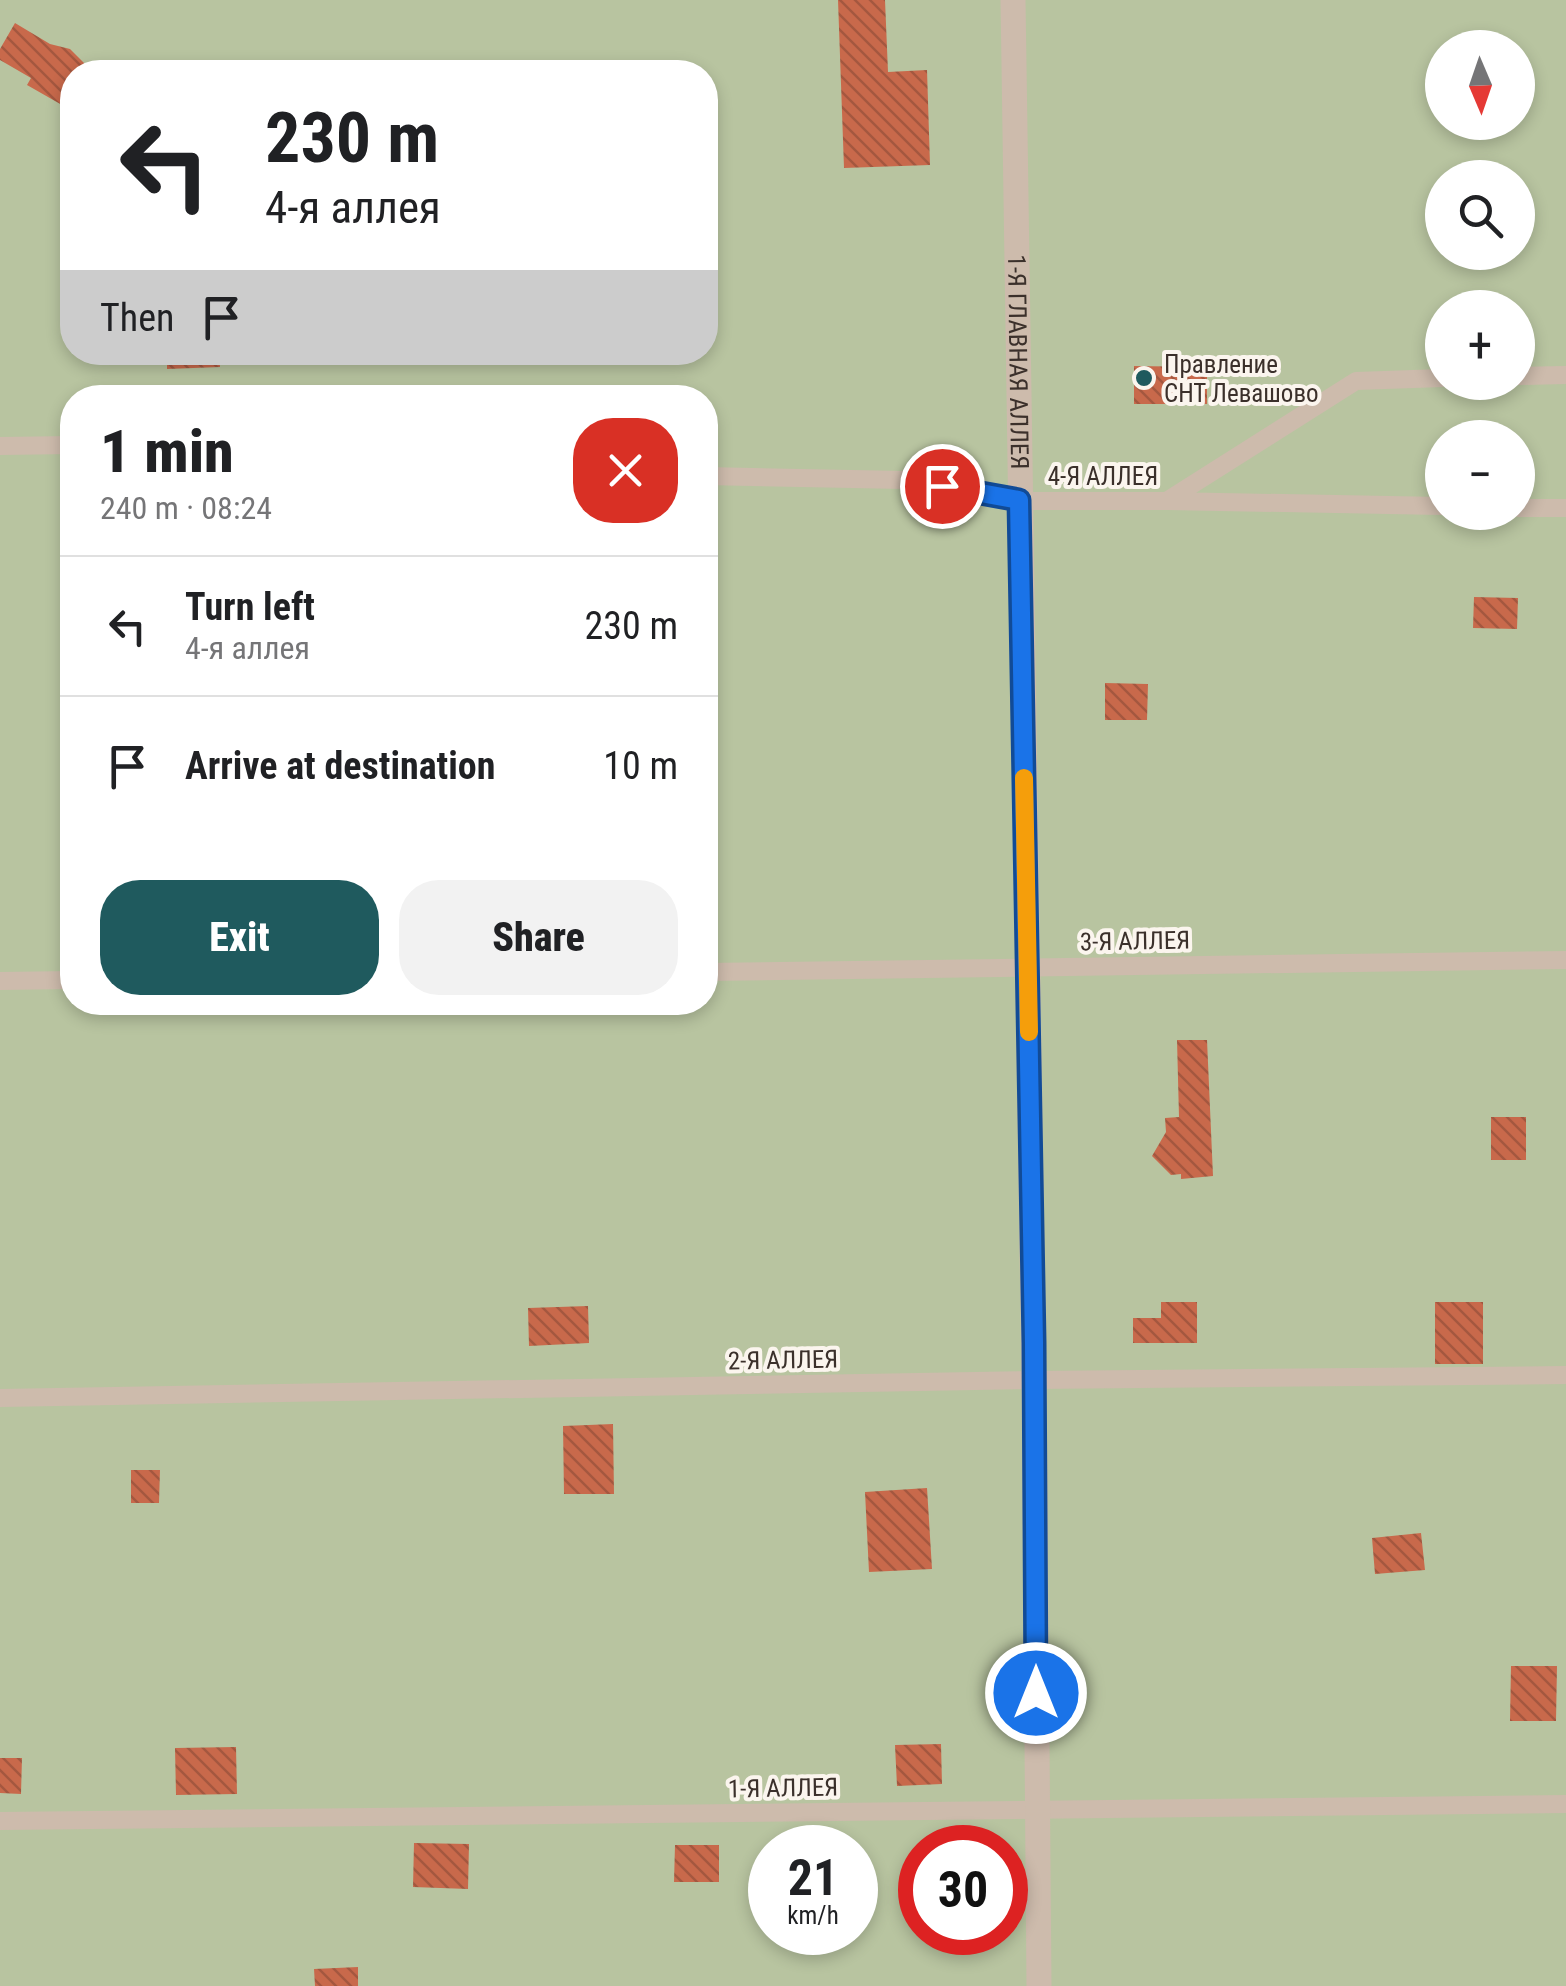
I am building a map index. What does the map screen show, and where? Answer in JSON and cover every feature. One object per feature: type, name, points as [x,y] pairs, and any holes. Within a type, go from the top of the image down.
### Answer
[{"type":"street","name":"1-Я ГЛАВНАЯ АЛЛЕЯ","points":[[1013,0],[1040,1986]]},
{"type":"lane","points":[[1535,376],[1566,375]]},
{"type":"lane","points":[[1166,501],[1356,381],[1425,379]]},
{"type":"lane","points":[[0,446],[60,445]]},
{"type":"lane","name":"4-Я АЛЛЕЯ","points":[[718,476],[904,480],[1019,500],[1425,506]]},
{"type":"lane","points":[[1535,508],[1566,508]]},
{"type":"lane","name":"3-Я АЛЛЕЯ","points":[[718,972],[1566,960]]},
{"type":"lane","points":[[0,981],[60,980]]},
{"type":"lane","name":"2-Я АЛЛЕЯ","points":[[0,1398],[1566,1375]]},
{"type":"lane","name":"1-Я АЛЛЕЯ","points":[[0,1821],[1566,1804]]},
{"type":"green space","points":[[0,0],[1566,0],[1566,1986],[0,1986]]},
{"type":"building","points":[[838,0],[885,0],[888,72],[927,70],[930,165],[844,168]]},
{"type":"building","points":[[15,23],[50,44],[70,49],[81,60],[60,60],[60,104],[27,85],[31,78],[0,60],[0,49]]},
{"type":"building","points":[[167,365],[220,367],[167,369]]},
{"type":"building","points":[[1134,366],[1207,367],[1207,404],[1134,404]]},
{"type":"building","points":[[1474,597],[1518,598],[1517,629],[1473,628]]},
{"type":"building","points":[[1105,683],[1148,684],[1147,720],[1105,720]]},
{"type":"building","points":[[1177,1040],[1207,1040],[1213,1176],[1181,1179],[1181,1174],[1171,1175],[1152,1156],[1166,1132],[1165,1118],[1179,1117]]},
{"type":"building","points":[[1491,1117],[1526,1117],[1526,1160],[1491,1160]]},
{"type":"building","points":[[1161,1302],[1197,1302],[1197,1343],[1133,1343],[1133,1318],[1161,1318]]},
{"type":"building","points":[[1435,1302],[1483,1302],[1483,1364],[1435,1364]]},
{"type":"building","points":[[588,1306],[589,1343],[529,1346],[528,1308]]},
{"type":"building","points":[[613,1424],[614,1494],[564,1494],[563,1426]]},
{"type":"building","points":[[131,1470],[160,1470],[159,1503],[131,1503]]},
{"type":"building","points":[[927,1488],[932,1569],[869,1572],[865,1492]]},
{"type":"building","points":[[1421,1533],[1425,1570],[1375,1574],[1372,1538]]},
{"type":"building","points":[[1511,1666],[1557,1666],[1556,1721],[1510,1721]]},
{"type":"building","points":[[941,1744],[942,1784],[897,1786],[895,1745]]},
{"type":"building","points":[[236,1747],[237,1794],[176,1795],[175,1748]]},
{"type":"building","points":[[0,1758],[22,1758],[21,1794],[0,1793]]},
{"type":"building","points":[[414,1843],[469,1844],[468,1889],[413,1887]]},
{"type":"building","points":[[675,1845],[719,1845],[719,1882],[674,1882]]},
{"type":"building","points":[[358,1967],[358,1986],[315,1986],[314,1969]]},
{"type":"slow traffic","points":[[1024,778],[1029,1032]]},
{"type":"place","name":"Правление СНТ Левашово","points":[[1144,378]]},
{"type":"route","points":[[942,486],[1019,500],[1036,1693]]}]
